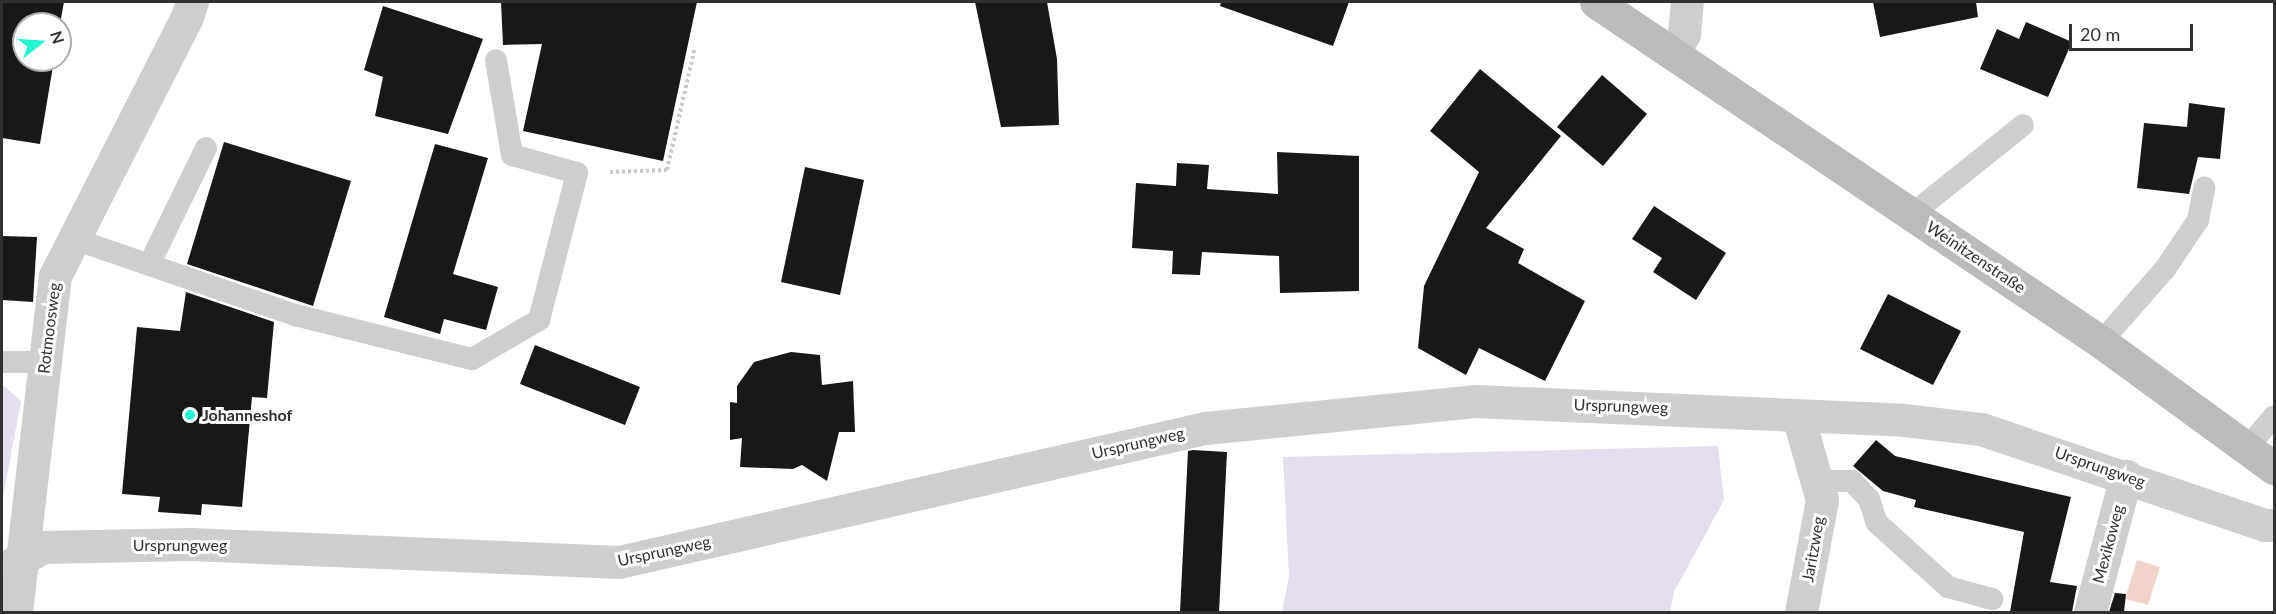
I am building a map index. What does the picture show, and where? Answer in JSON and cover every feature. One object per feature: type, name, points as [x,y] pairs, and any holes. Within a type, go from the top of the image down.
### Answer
[{"type":"main road","name":"Weinitzenstraße","points":[[1596,2],[1674,52],[2101,342],[2274,468]]},
{"type":"street","name":"Rotmoosweg","points":[[16,612],[11,563],[44,362],[55,276],[187,17],[192,2]]},
{"type":"street","points":[[1674,52],[1684,34],[1687,2]]},
{"type":"street","name":"Ursprungweg","points":[[11,563],[44,547],[190,544],[619,562],[1206,428],[1475,401],[1904,420],[1981,429],[2126,476],[2264,525],[2274,525]]},
{"type":"street","name":"Jaritzweg","points":[[1785,415],[1816,481],[1822,500],[1801,612]]},
{"type":"street","name":"Mexikoweg","points":[[2090,612],[2126,476]]},
{"type":"lane","points":[[74,239],[295,315],[472,359],[539,320],[577,173],[512,155],[496,60]]},
{"type":"lane","points":[[1912,214],[2023,125]]},
{"type":"lane","points":[[149,265],[206,148]]},
{"type":"lane","points":[[2101,342],[2165,269],[2198,220],[2204,188]]},
{"type":"lane","points":[[2,362],[44,362]]},
{"type":"lane","points":[[2248,447],[2274,416]]},
{"type":"lane","points":[[1816,481],[1852,481],[1869,499],[1877,522],[1948,586],[1992,599]]},
{"type":"path","points":[[577,173],[667,170],[694,47]]},
{"type":"shaded area","points":[[2,384],[21,401],[2,503]]},
{"type":"shaded area","points":[[1718,446],[1724,500],[1674,592],[1670,612],[1282,612],[1289,576],[1283,457]]},
{"type":"shaded area","points":[[2137,560],[2160,567],[2148,605],[2125,599]]},
{"type":"building","points":[[2,2],[64,2],[62,12],[12,12],[12,72],[52,72],[40,144],[2,138]]},
{"type":"building","points":[[501,2],[697,2],[663,161],[523,131],[542,44],[503,45]]},
{"type":"building","points":[[975,2],[1047,2],[1057,59],[1059,125],[1001,127]]},
{"type":"building","points":[[1221,2],[1349,2],[1333,46],[1220,6]]},
{"type":"building","points":[[1873,2],[1976,2],[1978,17],[1880,37]]},
{"type":"building","points":[[383,6],[483,39],[448,134],[375,116],[383,77],[364,70]]},
{"type":"building","points":[[2026,22],[2072,42],[2048,97],[1980,69],[1997,29],[2019,39]]},
{"type":"building","points":[[1480,69],[1561,136],[1486,228],[1524,249],[1518,263],[1585,301],[1545,381],[1479,348],[1466,375],[1418,348],[1424,286],[1479,172],[1430,131]]},
{"type":"building","points":[[1602,75],[1647,114],[1603,166],[1557,127]]},
{"type":"building","points":[[2189,103],[2225,108],[2220,159],[2198,157],[2189,194],[2137,188],[2144,123],[2187,127]]},
{"type":"building","points":[[224,142],[351,181],[313,306],[187,264]]},
{"type":"building","points":[[435,144],[488,158],[453,274],[498,287],[486,330],[444,319],[440,334],[384,317]]},
{"type":"building","points":[[1277,152],[1359,156],[1359,291],[1280,293],[1279,256],[1202,252],[1200,275],[1172,274],[1173,251],[1132,248],[1136,183],[1176,186],[1177,163],[1209,165],[1207,189],[1278,194]]},
{"type":"building","points":[[805,167],[864,180],[840,295],[781,282]]},
{"type":"building","points":[[1654,206],[1726,253],[1696,300],[1653,272],[1662,258],[1632,239]]},
{"type":"building","points":[[2,236],[37,237],[33,302],[2,300]]},
{"type":"building","name":"Johanneshof","points":[[186,292],[274,322],[267,398],[252,397],[242,507],[202,504],[201,515],[158,512],[160,497],[122,494],[137,327],[180,331]]},
{"type":"building","points":[[1888,294],[1961,331],[1933,385],[1860,349]]},
{"type":"building","points":[[535,345],[640,387],[625,425],[520,384]]},
{"type":"building","points":[[791,352],[820,355],[822,385],[853,381],[855,432],[839,432],[827,481],[802,465],[793,469],[740,467],[742,438],[730,440],[730,402],[737,403],[737,386],[754,362]]},
{"type":"building","points":[[1876,440],[1895,456],[2071,497],[2050,582],[2077,586],[2072,612],[2010,612],[2024,532],[1914,507],[1916,500],[1883,491],[1853,466]]},
{"type":"building","points":[[1188,451],[1227,452],[1219,612],[1180,612]]},
{"type":"building","points":[[2115,593],[2126,594],[2124,612],[2109,612]]},
{"type":"place","name":"Johanneshof","points":[[190,415]]}]
